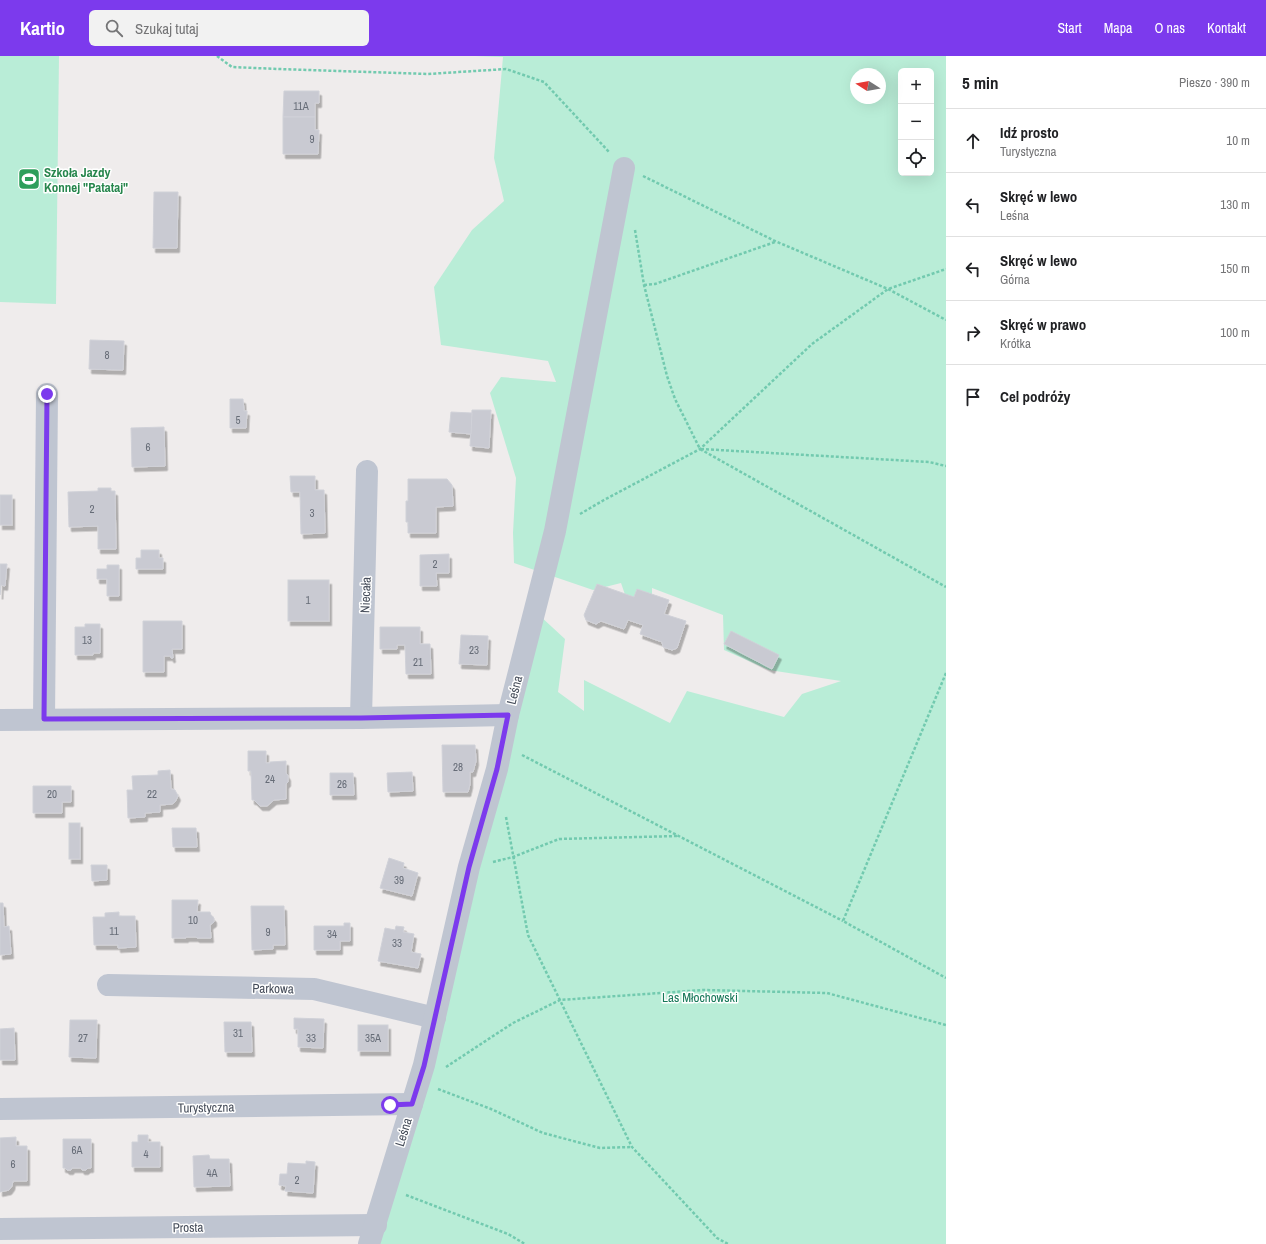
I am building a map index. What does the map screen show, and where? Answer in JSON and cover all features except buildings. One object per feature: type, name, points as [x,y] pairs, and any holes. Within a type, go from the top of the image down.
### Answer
[{"type":"street","name":"Leśna","points":[[372,1235],[424,1066],[469,867],[497,769],[508,715],[555,531],[624,168]]},
{"type":"street","points":[[44,719],[47,394]]},
{"type":"street","name":"Niecała","points":[[361,718],[367,471]]},
{"type":"street","points":[[0,720],[361,718],[508,715]]},
{"type":"street","name":"Parkowa","points":[[108,985],[314,989],[435,1018]]},
{"type":"street","name":"Turystyczna","points":[[0,1109],[412,1104]]},
{"type":"street","name":"Prosta","points":[[0,1229],[372,1235]]},
{"type":"path","points":[[217,56],[221,57],[232,67],[428,74],[506,69],[544,82],[624,168],[637,173],[775,242],[888,289],[946,320]]},
{"type":"path","points":[[634,222],[644,285],[667,376],[675,399],[700,449],[946,587]]},
{"type":"path","points":[[644,285],[655,284],[775,242]]},
{"type":"path","points":[[555,531],[573,518],[604,500],[700,449],[812,344],[888,289],[946,269]]},
{"type":"path","points":[[700,449],[929,462],[946,466]]},
{"type":"path","points":[[843,921],[946,673]]},
{"type":"path","points":[[502,745],[843,921],[946,978]]},
{"type":"path","points":[[505,813],[528,935],[632,1146],[717,1238],[728,1244]]},
{"type":"path","points":[[469,867],[513,857],[559,839],[679,836]]},
{"type":"path","points":[[442,1070],[513,1023],[560,1000],[703,990],[828,993],[946,1025]]},
{"type":"path","points":[[436,1088],[491,1109],[543,1134],[600,1148],[632,1146]]},
{"type":"path","points":[[386,1188],[508,1234],[525,1244]]},
{"type":"green space","name":"Szkoła Jazdy Konnej \"Patataj\"","points":[[0,56],[59,56],[56,304],[0,302]]},
{"type":"green space","name":"Las Młochowski","points":[[475,56],[946,56],[946,1244],[377,1244],[539,615],[565,639],[558,692],[584,711],[584,680],[670,723],[687,691],[784,717],[802,694],[841,681],[769,670],[724,650],[723,615],[652,588],[652,606],[629,606],[621,583],[593,590],[514,563],[513,533],[516,478],[490,393],[501,377],[556,382],[548,361],[441,345],[434,287],[472,230],[504,201],[494,158],[503,57]]},
{"type":"place","name":"Szkoła Jazdy Konnej \"Patataj\"","points":[[29,179]]},
{"type":"route","points":[[47,394],[44,719],[361,718],[508,715],[497,769],[469,867],[424,1066],[412,1104],[390,1105]]}]
